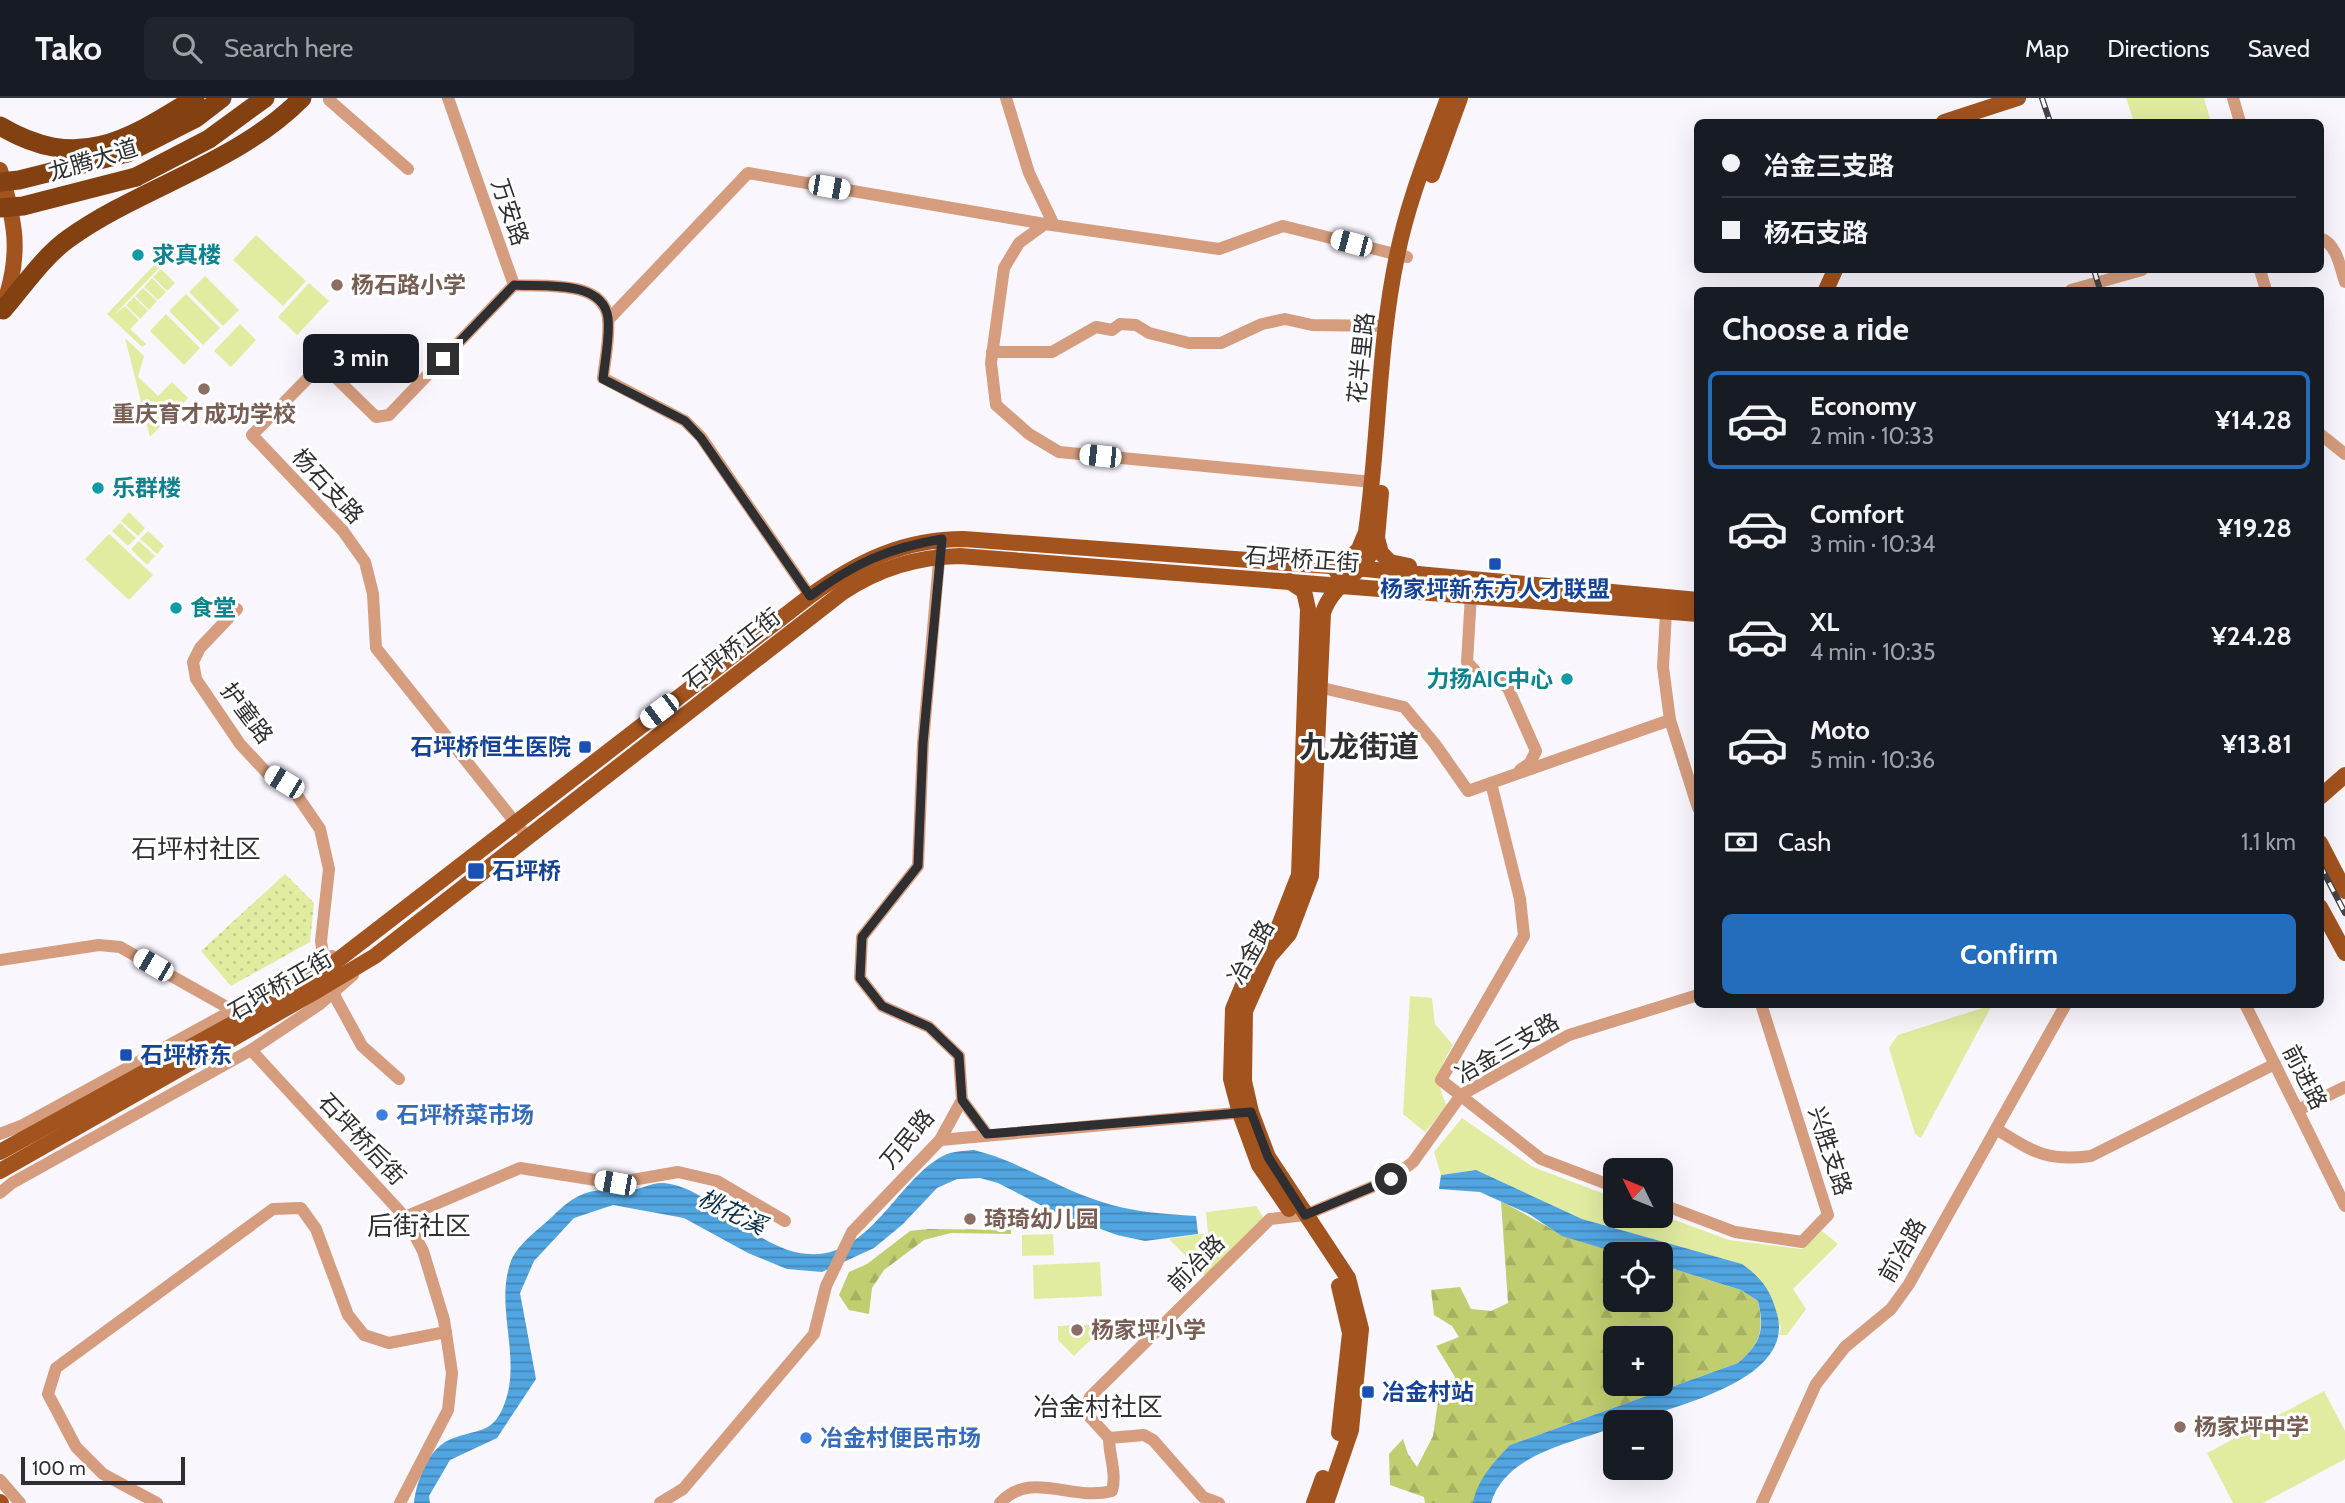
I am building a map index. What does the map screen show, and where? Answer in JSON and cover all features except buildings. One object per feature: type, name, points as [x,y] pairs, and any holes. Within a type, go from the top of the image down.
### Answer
[{"type":"highway","points":[[0,126],[36,145],[75,150],[128,136],[195,98]]},
{"type":"highway","name":"龙腾大道","points":[[0,182],[19,180],[127,153],[196,118],[222,98]]},
{"type":"highway","name":"龙腾大道","points":[[0,208],[23,206],[136,177],[209,139],[265,98]]},
{"type":"highway","points":[[1,313],[66,240],[117,208],[251,140],[302,98]]},
{"type":"main road","name":"花半里路","points":[[1371,535],[1386,326],[1412,199],[1448,98]]},
{"type":"main road","name":"花半里路","points":[[1325,583],[1371,535],[1402,256],[1460,98]]},
{"type":"main road","points":[[1953,119],[2012,99]]},
{"type":"main road","points":[[0,170],[10,203],[16,239],[15,274],[1,313]]},
{"type":"main road","points":[[1316,611],[1362,569],[1371,535]]},
{"type":"main road","points":[[1371,535],[1381,553],[1390,562],[1448,577]]},
{"type":"main road","name":"石坪桥正街","points":[[0,1152],[321,988],[364,941],[514,822],[810,596],[857,564],[887,550],[942,539],[1343,567],[1694,600]]},
{"type":"main road","name":"石坪桥正街","points":[[0,1171],[375,956],[526,836],[844,592],[866,578],[896,565],[939,557],[1343,584],[1694,614]]},
{"type":"main road","points":[[1304,565],[1317,571],[1325,583],[1316,611]]},
{"type":"main road","points":[[1362,569],[1368,580],[1390,589]]},
{"type":"main road","points":[[1287,580],[1304,591],[1316,611]]},
{"type":"main road","name":"冶金路","points":[[1245,1113],[1245,1011],[1269,957],[1289,934],[1311,876],[1318,687],[1316,611]]},
{"type":"main road","name":"冶金路","points":[[1314,1503],[1340,1430],[1350,1333],[1339,1284],[1299,1216],[1245,1113],[1231,1079],[1233,1009],[1258,949],[1279,926],[1299,876],[1316,611]]},
{"type":"main road","points":[[2325,794],[2345,775]]},
{"type":"main road","points":[[2324,851],[2345,891]]},
{"type":"main road","points":[[2324,914],[2345,953]]},
{"type":"main road","name":"冶金路","points":[[1299,1216],[1348,1278],[1361,1329],[1351,1430],[1326,1503]]},
{"type":"street","points":[[331,98],[329,100],[408,169]]},
{"type":"street","name":"万安路","points":[[448,98],[514,285]]},
{"type":"street","points":[[1006,98],[1029,173],[1049,225]]},
{"type":"street","points":[[2233,98],[2240,119]]},
{"type":"street","points":[[608,320],[748,173],[1049,225],[1219,249],[1283,226],[1402,256]]},
{"type":"street","points":[[1049,225],[1019,243],[1004,268],[990,363],[996,405],[1029,434],[1059,452],[1373,482]]},
{"type":"street","points":[[2324,238],[2333,248],[2345,282]]},
{"type":"street","points":[[2082,287],[2131,273]]},
{"type":"street","points":[[514,285],[584,290],[598,298],[606,308],[608,320],[603,379],[685,421],[701,438],[810,596]]},
{"type":"street","name":"杨石支路","points":[[514,285],[389,415],[376,417],[332,374],[324,370],[314,372],[252,435],[343,531],[365,562],[373,594],[376,648],[526,836]]},
{"type":"street","points":[[992,352],[1052,352],[1096,327],[1112,330],[1120,324],[1136,325],[1149,333],[1189,343],[1221,343],[1262,324],[1285,319],[1312,325],[1386,326]]},
{"type":"street","points":[[2324,437],[2345,454]]},
{"type":"street","name":"万民路","points":[[660,1503],[682,1489],[814,1334],[826,1286],[852,1232],[940,1140],[962,1100],[959,1056],[929,1027],[882,1006],[860,978],[862,937],[918,866],[923,743],[942,539]]},
{"type":"street","points":[[1471,595],[1467,662],[1479,675],[1499,681],[1508,688],[1536,746],[1530,763],[1512,776]]},
{"type":"street","name":"护童路","points":[[237,609],[200,648],[193,662],[196,679],[240,744],[267,773],[294,791],[320,829],[329,869],[321,941],[324,960]]},
{"type":"street","points":[[1666,612],[1663,667],[1670,720],[1694,795]]},
{"type":"street","points":[[1318,687],[1404,707],[1435,744],[1468,791],[1670,720]]},
{"type":"street","points":[[1491,783],[1520,899],[1524,936],[1441,1080],[1541,1159],[1603,1182]]},
{"type":"street","points":[[0,1134],[23,1125],[324,960],[364,941]]},
{"type":"street","points":[[0,960],[99,945],[120,947],[232,1010]]},
{"type":"street","points":[[0,1193],[12,1183],[251,1050],[321,988],[362,1046],[399,1079]]},
{"type":"street","name":"冶金三支路","points":[[1299,1216],[1391,1179],[1413,1162],[1461,1095],[1569,1035],[1694,996]]},
{"type":"street","name":"兴胜支路","points":[[1673,1209],[1735,1232],[1802,1242],[1828,1214],[1762,1008]]},
{"type":"street","name":"前冶路","points":[[1762,1503],[1816,1384],[1845,1347],[1891,1309],[1909,1284],[2064,1008]]},
{"type":"street","name":"前进路","points":[[2247,1008],[2345,1206]]},
{"type":"street","name":"石坪桥后街","points":[[251,1050],[405,1217],[423,1251],[446,1332],[452,1373],[448,1410],[400,1503]]},
{"type":"street","points":[[1996,1129],[2036,1153],[2062,1160],[2091,1156],[2275,1064]]},
{"type":"street","points":[[2298,1111],[2345,1087]]},
{"type":"street","points":[[962,1100],[987,1134]]},
{"type":"street","points":[[940,1140],[1245,1113]]},
{"type":"street","points":[[0,1125],[23,1125]]},
{"type":"street","points":[[405,1217],[520,1168],[615,1183],[678,1172],[717,1181],[785,1221]]},
{"type":"street","points":[[158,1503],[103,1474],[76,1447],[48,1394],[55,1368],[273,1209],[301,1208],[316,1229],[348,1315],[364,1335],[389,1343],[446,1332]]},
{"type":"street","name":"前冶路","points":[[1109,1438],[1088,1415],[1086,1407],[1090,1397],[1270,1219],[1299,1216]]},
{"type":"street","points":[[1000,1503],[1011,1491],[1024,1486],[1097,1495],[1112,1490],[1115,1478],[1108,1459],[1109,1438],[1144,1435],[1153,1440],[1203,1497],[1219,1503]]},
{"type":"street","points":[[0,1480],[20,1503]]},
{"type":"green space","points":[[2126,98],[2204,98],[2210,119],[2133,119]]},
{"type":"green space","points":[[256,235],[306,281],[283,306],[233,260]]},
{"type":"green space","points":[[159,260],[160,267],[115,314],[125,306],[139,320],[130,329],[146,344],[142,347],[107,314]]},
{"type":"green space","points":[[161,269],[175,283],[167,291],[153,277]]},
{"type":"green space","points":[[205,276],[239,310],[223,326],[189,292]]},
{"type":"green space","points":[[152,278],[166,292],[158,300],[144,287]]},
{"type":"green space","points":[[309,283],[329,301],[297,335],[278,317]]},
{"type":"green space","points":[[143,288],[157,301],[149,310],[135,296]]},
{"type":"green space","points":[[186,294],[220,328],[203,345],[169,311]]},
{"type":"green space","points":[[134,297],[148,311],[140,319],[126,305]]},
{"type":"green space","points":[[166,314],[200,348],[184,365],[150,331]]},
{"type":"green space","points":[[240,324],[256,340],[231,367],[214,351]]},
{"type":"green space","points":[[125,338],[144,356],[138,377],[158,396],[172,382],[188,398],[150,437]]},
{"type":"green space","points":[[129,512],[145,528],[138,536],[121,521]]},
{"type":"green space","points":[[120,523],[136,538],[128,546],[112,531]]},
{"type":"green space","points":[[148,531],[164,546],[157,554],[140,539]]},
{"type":"green space","points":[[109,534],[153,575],[129,600],[85,559]]},
{"type":"green space","points":[[139,541],[155,556],[147,565],[131,549]]},
{"type":"green space","points":[[285,874],[314,903],[310,942],[231,986],[201,951]]},
{"type":"green space","points":[[1410,996],[1432,998],[1435,1024],[1453,1045],[1444,1061],[1439,1081],[1447,1106],[1425,1132],[1403,1114]]},
{"type":"green space","points":[[1983,1008],[1990,1008],[1921,1138],[1915,1134],[1889,1048],[1898,1035]]},
{"type":"green space","points":[[1462,1118],[1533,1167],[1603,1193],[1603,1225],[1582,1219],[1476,1170],[1441,1175],[1434,1152]]},
{"type":"green space","points":[[1501,1201],[1559,1233],[1603,1247],[1603,1312],[1673,1312],[1673,1269],[1741,1290],[1758,1301],[1761,1320],[1756,1342],[1738,1363],[1673,1386],[1673,1326],[1603,1326],[1603,1396],[1646,1396],[1510,1445],[1474,1503],[1425,1503],[1424,1497],[1390,1485],[1389,1454],[1403,1439],[1408,1454],[1417,1467],[1433,1436],[1439,1394],[1455,1377],[1436,1346],[1459,1337],[1452,1326],[1434,1315],[1431,1290],[1460,1287],[1471,1309],[1491,1311],[1508,1303]]},
{"type":"green space","points":[[1256,1206],[1265,1220],[1206,1277],[1169,1239],[1208,1233],[1206,1212]]},
{"type":"green space","points":[[1673,1219],[1729,1240],[1802,1249],[1822,1231],[1838,1244],[1793,1289],[1806,1309],[1787,1335],[1779,1335],[1781,1327],[1742,1264],[1673,1245],[1673,1242],[1664,1242],[1614,1228],[1673,1228]]},
{"type":"green space","points":[[1011,1230],[1011,1234],[951,1233],[924,1240],[884,1270],[872,1288],[869,1314],[849,1310],[839,1295],[849,1272],[867,1264],[910,1231]]},
{"type":"green space","points":[[1053,1234],[1054,1255],[1022,1256],[1022,1235]]},
{"type":"green space","points":[[1100,1262],[1102,1296],[1034,1299],[1033,1265]]},
{"type":"green space","points":[[1107,1324],[1074,1356],[1058,1340],[1058,1326]]},
{"type":"green space","points":[[2324,1391],[2345,1431],[2345,1459],[2263,1503],[2233,1503],[2207,1453]]},
{"type":"water","points":[[974,1150],[1111,1205],[1147,1212],[1196,1216],[1198,1234],[1145,1241],[1117,1235],[1052,1211],[998,1183],[980,1178],[957,1179],[937,1188],[903,1224],[874,1248],[822,1272],[787,1269],[748,1253],[684,1218],[613,1205],[574,1218],[534,1261],[520,1293],[536,1379],[497,1438],[450,1460],[429,1496],[430,1503],[414,1503],[420,1477],[435,1451],[449,1440],[491,1425],[502,1409],[507,1396],[511,1363],[505,1296],[510,1264],[522,1244],[570,1201],[595,1191],[632,1190],[664,1183],[684,1188],[703,1198],[782,1248],[803,1254],[826,1253],[844,1247],[860,1237],[928,1166],[947,1154]]},
{"type":"water","points":[[1476,1170],[1582,1219],[1603,1225],[1603,1228],[1614,1228],[1664,1242],[1603,1242],[1603,1248],[1562,1236],[1529,1214],[1480,1192],[1439,1189],[1441,1175]]},
{"type":"water","points":[[1673,1245],[1742,1264],[1755,1274],[1772,1298],[1777,1314],[1778,1337],[1768,1357],[1750,1373],[1700,1399],[1667,1410],[1607,1410],[1646,1396],[1673,1396],[1673,1386],[1738,1363],[1752,1349],[1761,1328],[1758,1301],[1741,1290],[1673,1269]]},
{"type":"water","points":[[1603,1412],[1603,1431],[1543,1452],[1526,1461],[1511,1472],[1499,1486],[1491,1503],[1473,1503],[1482,1479],[1510,1445]]},
{"type":"railway","points":[[2042,98],[2049,119]]},
{"type":"railway","points":[[2095,273],[2099,287]]},
{"type":"railway","points":[[2324,873],[2345,913]]},
{"type":"place","name":"求真楼","points":[[138,255]]},
{"type":"place","name":"杨石路小学","points":[[337,285]]},
{"type":"place","name":"重庆育才成功学校","points":[[204,389]]},
{"type":"place","name":"乐群楼","points":[[98,488]]},
{"type":"place","name":"杨家坪新东方人才联盟","points":[[1495,564]]},
{"type":"place","name":"食堂","points":[[176,608]]},
{"type":"place","name":"力扬AIC中心","points":[[1567,679]]},
{"type":"place","name":"石坪桥恒生医院","points":[[585,747]]},
{"type":"place","name":"石坪桥","points":[[476,871]]},
{"type":"place","name":"石坪桥东","points":[[126,1055]]},
{"type":"place","name":"石坪桥菜市场","points":[[382,1115]]},
{"type":"place","name":"琦琦幼儿园","points":[[970,1219]]},
{"type":"place","name":"杨家坪小学","points":[[1077,1330]]},
{"type":"place","name":"冶金村站","points":[[1368,1392]]},
{"type":"place","name":"杨家坪中学","points":[[2180,1427]]},
{"type":"place","name":"冶金村便民市场","points":[[806,1438]]},
{"type":"district","name":"九龙街道","points":[[1359,747]]},
{"type":"district","name":"石坪村社区","points":[[196,849]]},
{"type":"district","name":"后街社区","points":[[419,1226]]},
{"type":"district","name":"冶金村社区","points":[[1098,1407]]},
{"type":"route","points":[[443,359],[514,285],[584,290],[598,298],[606,308],[608,320],[603,379],[685,421],[701,438],[810,596],[857,564],[887,550],[942,539],[923,743],[918,866],[862,937],[860,978],[882,1006],[929,1027],[959,1056],[962,1100],[987,1134],[1251,1112],[1268,1157],[1305,1215],[1391,1179]]},
{"type":"water label","name":"桃花溪","points":[[732,1212]]}]
